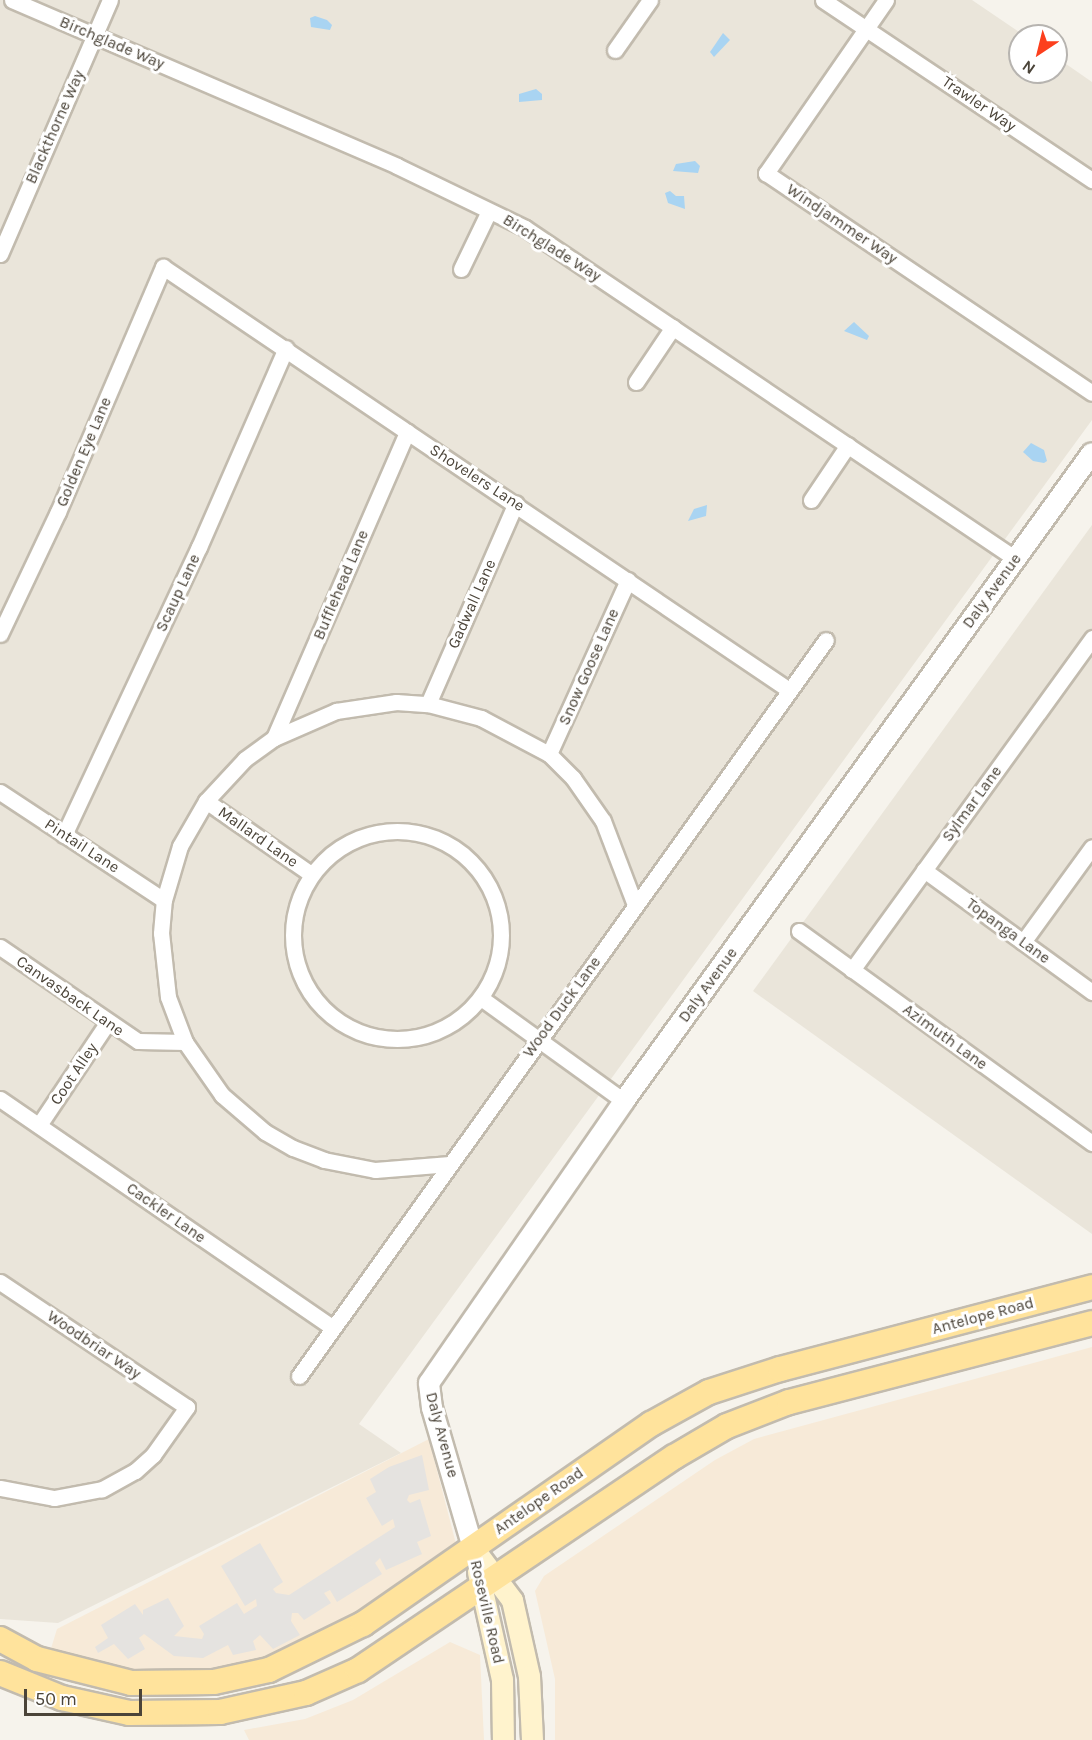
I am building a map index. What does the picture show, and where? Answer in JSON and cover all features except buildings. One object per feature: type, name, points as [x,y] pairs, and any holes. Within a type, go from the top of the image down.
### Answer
[{"type":"main road","name":"Antelope Road","points":[[0,1639],[37,1659],[101,1678],[159,1685],[241,1679],[294,1661],[340,1638],[651,1424],[709,1392],[780,1369],[1092,1287]]},
{"type":"main road","points":[[984,1351],[1003,1334],[1092,1307]]},
{"type":"main road","name":"Antelope Road","points":[[0,1673],[62,1698],[129,1713],[192,1715],[250,1708],[306,1693],[358,1670],[674,1457],[727,1426],[789,1402],[1092,1323]]},
{"type":"main road","name":"Roseville Road","points":[[473,1548],[488,1583],[502,1679],[503,1740]]},
{"type":"main road","name":"Roseville Road","points":[[488,1583],[512,1600],[525,1650],[532,1698],[532,1740]]},
{"type":"street","name":"Birchglade Way","points":[[12,0],[397,166],[525,228],[1016,559]]},
{"type":"street","name":"Blackthorne Way","points":[[0,254],[111,0]]},
{"type":"street","points":[[615,50],[650,0]]},
{"type":"street","name":"Trawler Way","points":[[823,0],[1092,180]]},
{"type":"street","name":"Windjammer Way","points":[[886,0],[766,173],[1092,393]]},
{"type":"street","points":[[461,269],[489,211]]},
{"type":"street","name":"Shovelers Lane","points":[[163,267],[516,503],[789,690]]},
{"type":"street","name":"Golden Eye Lane","points":[[0,634],[58,512],[163,267]]},
{"type":"street","points":[[636,382],[673,327]]},
{"type":"street","name":"Scaup Lane","points":[[64,835],[200,547],[286,348]]},
{"type":"street","name":"Bufflehead Lane","points":[[274,738],[407,432]]},
{"type":"street","points":[[811,500],[848,446]]},
{"type":"street","name":"Daly Avenue","points":[[473,1548],[432,1408],[429,1383],[624,1101],[1092,453]]},
{"type":"street","name":"Gadwall Lane","points":[[428,704],[516,503]]},
{"type":"street","name":"Snow Goose Lane","points":[[549,754],[628,580]]},
{"type":"street","name":"Sylmar Lane","points":[[852,970],[1092,638]]},
{"type":"street","name":"Wood Duck Lane","points":[[299,1376],[826,640]]},
{"type":"street","points":[[450,1164],[375,1170],[324,1160],[265,1132],[221,1094],[185,1042],[168,997],[162,965],[164,900],[180,846],[206,801],[245,759],[274,738],[307,722],[365,704],[428,704],[481,718],[549,754],[573,778],[603,821],[635,905]]},
{"type":"street","name":"Pintail Lane","points":[[0,792],[164,900]]},
{"type":"street","name":"Mallard Lane","points":[[206,801],[311,874]]},
{"type":"street","name":"Mallard Lane","points":[[375,832],[414,832],[450,845],[479,871],[490,887],[501,924],[498,963],[481,998],[453,1023],[418,1038],[379,1038],[361,1033],[328,1013],[304,983],[293,947],[295,909],[311,874],[339,847],[375,832]]},
{"type":"street","points":[[1023,942],[1092,847]]},
{"type":"street","name":"Topanga Lane","points":[[924,870],[1092,992]]},
{"type":"street","name":"Azimuth Lane","points":[[799,931],[1092,1143]]},
{"type":"street","name":"Canvasback Lane","points":[[0,948],[138,1041],[185,1042]]},
{"type":"street","points":[[481,998],[624,1101]]},
{"type":"street","name":"Coot Alley","points":[[39,1125],[108,1022]]},
{"type":"street","name":"Cackler Lane","points":[[0,1099],[332,1327]]},
{"type":"street","name":"Woodbriar Way","points":[[0,1282],[188,1407],[153,1455],[135,1471],[102,1489],[54,1498],[0,1488]]},
{"type":"shaded area","points":[[0,0],[972,0],[1008,24],[1008,84],[1068,84],[1068,65],[1092,82],[1092,420],[359,1424],[401,1453],[58,1623],[0,1619]]},
{"type":"shaded area","points":[[1092,525],[1092,1234],[753,991]]},
{"type":"shaded area","points":[[1092,1347],[1092,1740],[555,1740],[555,1679],[535,1591],[544,1576],[715,1460],[754,1439]]},
{"type":"shaded area","points":[[429,1439],[457,1548],[335,1630],[224,1676],[152,1678],[49,1655],[57,1629]]},
{"type":"shaded area","points":[[422,1455],[429,1490],[409,1495],[407,1500],[410,1503],[420,1499],[431,1536],[417,1542],[422,1554],[386,1570],[380,1558],[375,1563],[382,1574],[337,1602],[330,1590],[324,1593],[331,1603],[304,1620],[298,1613],[292,1613],[291,1621],[300,1635],[273,1649],[260,1635],[253,1641],[256,1650],[233,1655],[228,1645],[203,1658],[174,1656],[144,1634],[139,1638],[145,1649],[128,1659],[114,1644],[98,1653],[95,1647],[108,1638],[101,1625],[135,1604],[143,1615],[143,1610],[168,1598],[184,1626],[174,1636],[202,1639],[204,1634],[199,1626],[237,1603],[244,1614],[257,1606],[256,1599],[245,1606],[221,1566],[260,1543],[283,1582],[273,1589],[276,1593],[289,1595],[395,1527],[393,1519],[382,1526],[366,1498],[376,1492],[370,1479],[389,1467]]},
{"type":"shaded area","points":[[450,1642],[480,1655],[484,1740],[249,1740],[244,1730],[305,1719],[353,1700]]},
{"type":"water","points":[[315,16],[327,20],[332,25],[330,30],[311,27],[310,18]]},
{"type":"water","points":[[723,33],[730,40],[714,57],[710,52]]},
{"type":"water","points":[[536,89],[542,94],[542,100],[519,102],[519,94]]},
{"type":"water","points":[[695,161],[700,166],[698,173],[673,171],[676,164]]},
{"type":"water","points":[[670,191],[676,196],[684,196],[685,209],[668,203],[665,193]]},
{"type":"water","points":[[854,322],[869,336],[867,340],[844,331]]},
{"type":"water","points":[[1031,443],[1044,450],[1047,461],[1044,463],[1033,461],[1023,452]]},
{"type":"water","points":[[707,505],[706,516],[688,521],[694,509]]}]
